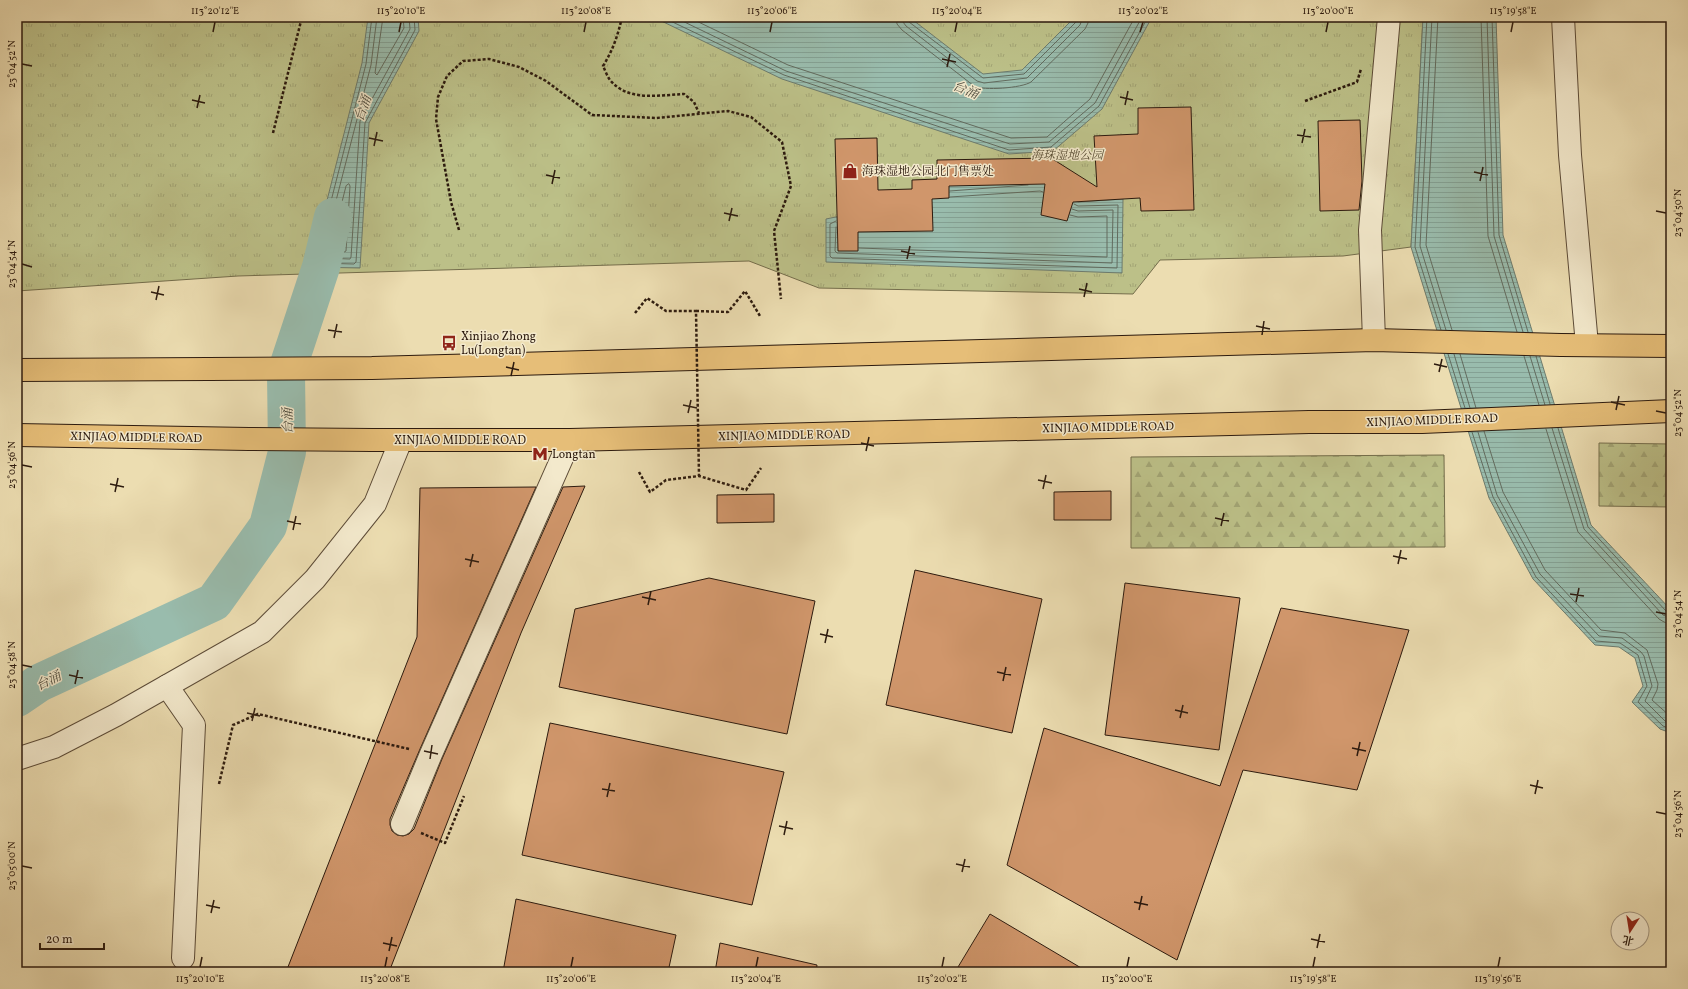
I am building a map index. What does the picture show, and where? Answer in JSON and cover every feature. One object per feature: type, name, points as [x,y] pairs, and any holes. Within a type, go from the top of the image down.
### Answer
[{"type":"highway","points":[[17,370],[372,368],[1374,340],[1561,345],[1671,346]]},
{"type":"highway","name":"XINJIAO MIDDLE ROAD","points":[[17,435],[372,440],[570,440],[1309,422],[1422,422],[1671,411]]},
{"type":"lane","points":[[1374,340],[1370,230],[1389,17]]},
{"type":"lane","points":[[1563,17],[1570,155],[1587,345]]},
{"type":"lane","points":[[17,759],[54,747],[167,686],[262,632],[314,579],[375,504],[401,440]]},
{"type":"lane","points":[[402,824],[431,754],[570,440]]},
{"type":"lane","points":[[167,686],[194,726],[183,958]]},
{"type":"path","points":[[273,133],[302,17]]},
{"type":"path","points":[[622,17],[618,35],[611,54],[603,66],[611,80],[626,91],[644,97],[684,94],[694,102],[700,113]]},
{"type":"path","points":[[459,230],[451,202],[436,119],[438,97],[447,76],[463,61],[489,59],[519,68],[546,81],[592,115],[656,118],[728,111],[751,117],[782,142],[792,186],[774,231],[781,298]]},
{"type":"path","points":[[1305,101],[1357,82],[1361,68]]},
{"type":"path","points":[[635,313],[647,298],[666,311],[728,312],[745,291],[760,316]]},
{"type":"path","points":[[696,311],[699,476]]},
{"type":"path","points":[[639,472],[650,492],[666,480],[699,476],[746,490],[761,468]]},
{"type":"path","points":[[219,784],[233,725],[258,714],[431,754]]},
{"type":"path","points":[[402,824],[445,843],[464,796]]},
{"type":"green space","name":"海珠湿地公园","points":[[17,17],[1423,17],[1411,247],[1343,256],[1160,260],[1133,294],[819,288],[749,261],[238,276],[17,291]]},
{"type":"green space","points":[[1599,443],[1671,444],[1671,507],[1599,506]]},
{"type":"green space","points":[[1444,455],[1445,547],[1131,548],[1131,457]]},
{"type":"water","points":[[368,17],[418,17],[419,31],[369,123],[360,268],[310,267],[362,63]]},
{"type":"water","points":[[653,17],[909,17],[983,74],[1022,70],[1075,17],[1152,17],[1102,109],[1053,151],[1009,154],[782,79]]},
{"type":"water","points":[[1423,17],[1496,17],[1503,235],[1591,525],[1671,610],[1671,733],[1660,729],[1632,702],[1643,686],[1635,658],[1619,647],[1595,645],[1533,579],[1489,498],[1411,247]]},
{"type":"water","points":[[1046,175],[1078,202],[1123,199],[1122,273],[826,262],[826,219],[874,209],[949,181]]},
{"type":"building","points":[[1191,107],[1194,210],[1141,211],[1140,198],[1073,202],[1067,221],[1041,215],[1045,184],[949,186],[949,198],[932,199],[933,231],[858,232],[858,251],[838,251],[835,139],[877,138],[878,190],[912,189],[912,180],[937,179],[937,160],[1051,158],[1097,187],[1094,136],[1138,134],[1138,108]]},
{"type":"building","points":[[1360,120],[1362,181],[1359,210],[1320,211],[1318,121]]},
{"type":"building","name":"Longtan","points":[[585,486],[521,633],[389,972],[286,972],[417,637],[420,488],[536,487],[390,819],[392,831],[397,835],[403,836],[409,834],[414,829],[442,759],[563,487]]},
{"type":"building","points":[[1111,491],[1111,520],[1054,520],[1054,492]]},
{"type":"building","points":[[774,494],[774,522],[717,523],[717,495]]},
{"type":"building","points":[[915,570],[1042,599],[1012,733],[886,705]]},
{"type":"building","points":[[709,578],[815,601],[787,734],[559,687],[575,609]]},
{"type":"building","points":[[1125,583],[1240,598],[1219,750],[1105,735]]},
{"type":"building","points":[[1281,608],[1409,630],[1357,790],[1243,770],[1177,960],[1007,865],[1044,728],[1220,786]]},
{"type":"building","points":[[550,723],[784,772],[752,905],[522,855]]},
{"type":"building","points":[[516,899],[676,935],[668,972],[503,972]]},
{"type":"building","points":[[990,914],[1088,972],[955,972]]},
{"type":"building","points":[[720,943],[817,965],[816,972],[715,972]]},
{"type":"waterway","name":"台涌","points":[[17,698],[39,683],[214,602],[268,526],[287,452],[286,373],[321,267],[333,217]]},
{"type":"place","name":"海珠湿地公园北门售票处","points":[[850,171]]},
{"type":"place","name":"Xinjiao Zhong Lu(Longtan)","points":[[449,343]]},
{"type":"place","name":"Longtan","points":[[540,454]]}]
